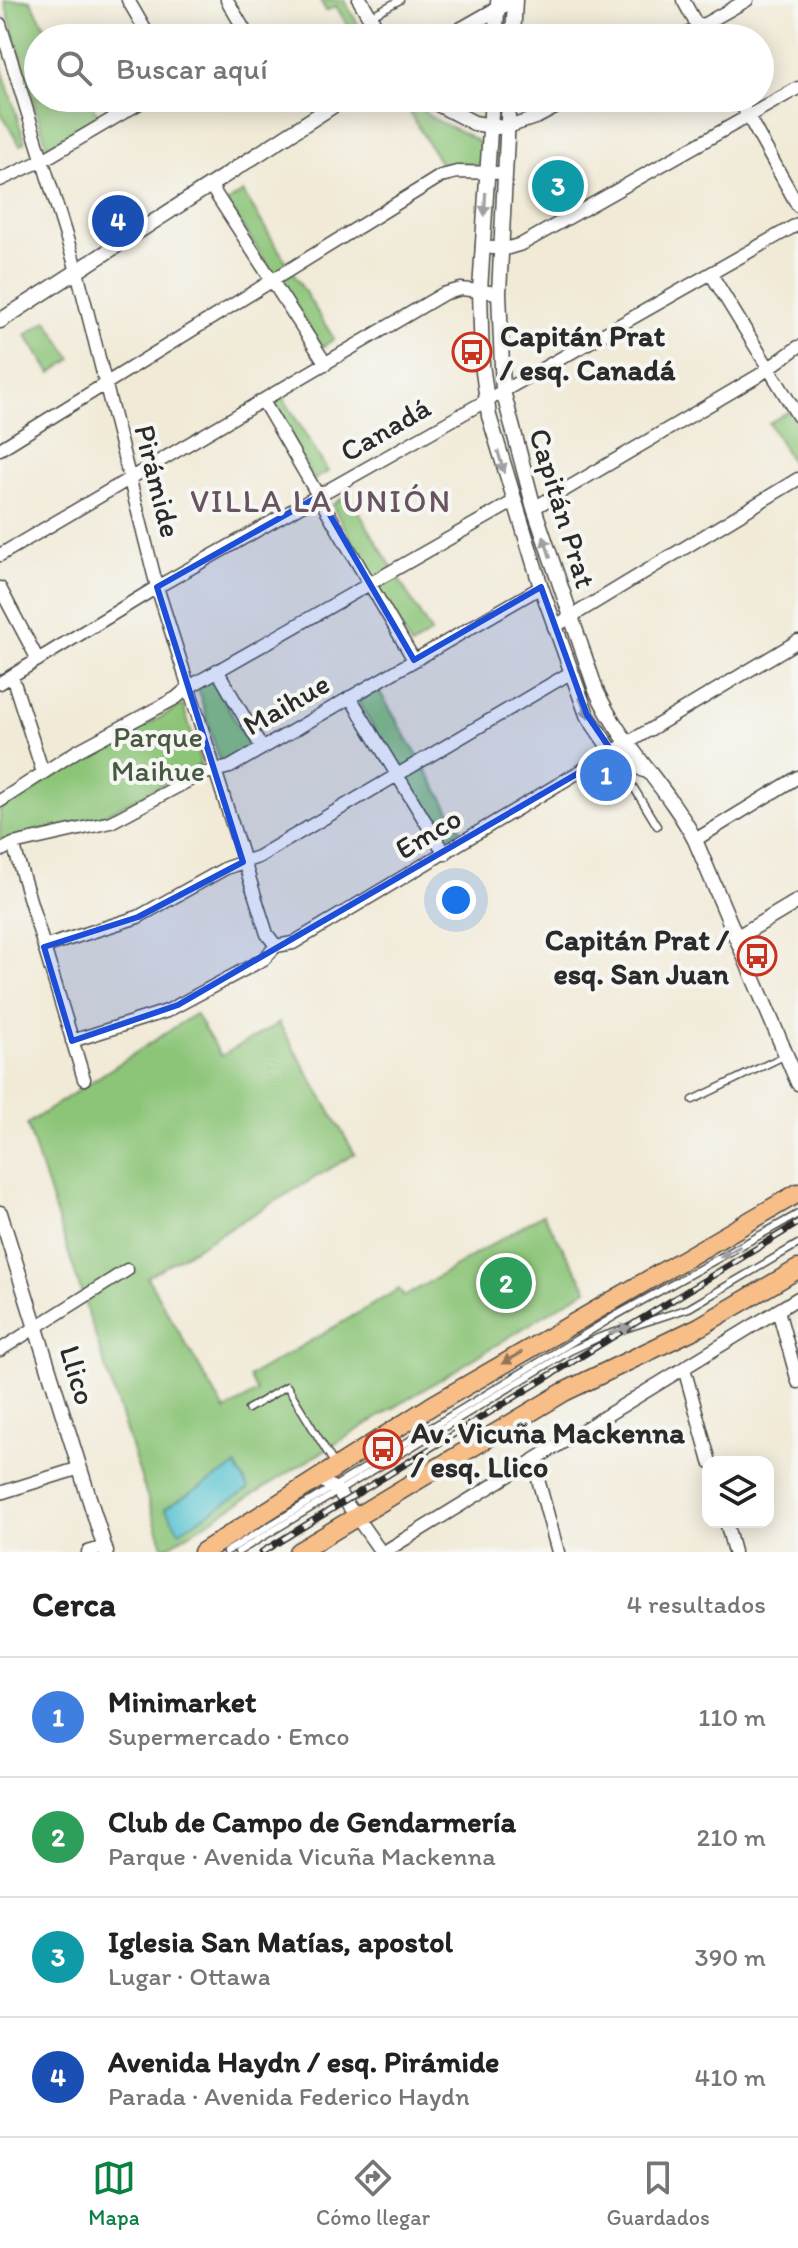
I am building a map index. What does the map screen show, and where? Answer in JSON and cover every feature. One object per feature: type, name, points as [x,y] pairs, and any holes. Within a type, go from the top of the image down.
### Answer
[{"type":"main road","points":[[203,1552],[329,1485],[335,1465],[498,1366],[798,1193]]},
{"type":"main road","points":[[298,1552],[564,1392],[691,1332],[798,1269]]},
{"type":"street","points":[[128,0],[142,24]]},
{"type":"street","points":[[227,0],[241,24]]},
{"type":"street","points":[[360,0],[374,24]]},
{"type":"street","points":[[467,24],[498,4],[514,0],[513,24]]},
{"type":"street","points":[[683,0],[696,24]]},
{"type":"street","points":[[714,24],[747,0]]},
{"type":"street","points":[[496,24],[498,4]]},
{"type":"street","name":"Pirámide","points":[[0,24],[24,100]]},
{"type":"street","points":[[774,101],[798,88]]},
{"type":"street","name":"Pirámide","points":[[28,112],[77,271],[157,587],[268,939],[276,946]]},
{"type":"street","points":[[0,180],[43,160],[124,112]]},
{"type":"street","points":[[0,321],[323,112]]},
{"type":"street","points":[[456,112],[490,128],[508,127],[547,112]]},
{"type":"street","name":"Capitán Prat","points":[[491,112],[480,291],[486,401],[513,502],[554,627],[593,727],[613,753],[646,770]]},
{"type":"street","name":"Capitán Prat","points":[[509,112],[499,293],[503,391],[534,508],[599,697],[628,745],[676,808],[695,840],[798,1083]]},
{"type":"street","points":[[746,112],[798,206]]},
{"type":"street","points":[[482,247],[501,249],[522,244],[755,112]]},
{"type":"street","points":[[0,449],[445,174],[505,173]]},
{"type":"street","points":[[210,185],[326,364]]},
{"type":"street","name":"Canadá","points":[[0,683],[157,587],[798,224]]},
{"type":"street","points":[[711,274],[798,416]]},
{"type":"street","points":[[0,555],[448,292],[499,293]]},
{"type":"street","points":[[534,508],[798,347]]},
{"type":"street","points":[[263,401],[414,660]]},
{"type":"street","points":[[554,627],[798,479]]},
{"type":"street","points":[[0,801],[43,773],[176,698],[217,670],[513,502]]},
{"type":"street","name":"Maihue","points":[[0,851],[13,844],[104,824],[201,774],[230,767],[541,587]]},
{"type":"street","points":[[0,588],[38,660]]},
{"type":"street","name":"Emco","points":[[72,1041],[167,1011],[264,959],[276,946],[293,943],[798,641]]},
{"type":"street","points":[[217,670],[262,748]]},
{"type":"street","points":[[44,947],[138,917],[258,857],[570,673]]},
{"type":"street","points":[[12,676],[43,773]]},
{"type":"street","points":[[350,697],[445,854]]},
{"type":"street","points":[[695,840],[798,777]]},
{"type":"street","points":[[13,844],[84,1079]]},
{"type":"street","points":[[736,938],[798,901]]},
{"type":"street","name":"Llico","points":[[0,1213],[106,1549]]},
{"type":"street","points":[[0,1350],[127,1270]]},
{"type":"street","points":[[329,1485],[382,1552],[798,1298]]},
{"type":"street","points":[[778,1310],[798,1382]]},
{"type":"street","points":[[684,1368],[708,1456]]},
{"type":"street","points":[[533,1461],[558,1552]]},
{"type":"street","points":[[0,1493],[80,1468]]},
{"type":"street","points":[[728,1528],[734,1552]]},
{"type":"street","points":[[88,1552],[106,1549]]},
{"type":"lane","points":[[370,17],[400,0]]},
{"type":"lane","name":"Capitán Prat","points":[[613,753],[657,826]]},
{"type":"lane","points":[[693,1100],[786,1055]]},
{"type":"lane","points":[[226,1552],[329,1485],[615,1316],[798,1214]]},
{"type":"lane","points":[[238,1552],[329,1485],[570,1351],[704,1300],[798,1244]]},
{"type":"lane","points":[[248,1409],[287,1386],[335,1465]]},
{"type":"highlighted area","points":[[319,496],[414,660],[541,587],[587,715],[613,753],[178,1005],[72,1041],[44,947],[138,917],[243,862],[157,587]]},
{"type":"green space","points":[[4,0],[30,0],[44,24],[24,24],[24,68]]},
{"type":"green space","points":[[320,0],[344,0],[358,24],[347,24],[336,6],[326,11]]},
{"type":"green space","points":[[0,62],[25,142],[20,145],[0,111]]},
{"type":"green space","points":[[37,112],[96,112],[99,117],[47,147]]},
{"type":"green space","points":[[409,112],[425,112],[471,137],[483,150],[482,158],[475,167],[461,163],[443,168]]},
{"type":"green space","points":[[243,192],[334,339],[322,347],[227,203]]},
{"type":"green space","points":[[47,321],[72,359],[51,373],[26,335]]},
{"type":"green space","points":[[283,397],[328,472],[314,480],[269,405]]},
{"type":"green space","points":[[798,406],[798,473],[769,423]]},
{"type":"green space","points":[[348,494],[431,633],[411,646],[332,505]]},
{"type":"green space","name":"Parque Maihue","points":[[212,678],[250,747],[220,763],[197,686]]},
{"type":"green space","points":[[378,689],[461,829],[441,841],[358,702]]},
{"type":"green space","name":"Parque Maihue","points":[[183,705],[201,764],[101,817],[11,839],[0,846],[0,809],[46,780]]},
{"type":"green space","points":[[195,1014],[221,1056],[279,1023],[355,1154],[147,1277],[225,1411],[257,1392],[249,1377],[399,1289],[404,1297],[543,1214],[587,1289],[164,1549],[27,1124]]},
{"type":"water","points":[[236,1466],[249,1489],[179,1531],[165,1508]]},
{"type":"railway","points":[[262,1552],[798,1223]]},
{"type":"place","name":"Iglesia San Matías, apostol","points":[[558,186]]},
{"type":"place","name":"Avenida Haydn / esq. Pirámide","points":[[118,221]]},
{"type":"place","name":"Capitán Prat / esq. Canadá","points":[[472,352]]},
{"type":"place","name":"Minimarket","points":[[606,775]]},
{"type":"place","name":"Capitán Prat / esq. San Juan","points":[[757,956]]},
{"type":"place","name":"Club de Campo de Gendarmería","points":[[506,1283]]},
{"type":"place","name":"Av. Vicuña Mackenna / esq. Llico","points":[[383,1449]]},
{"type":"district","name":"VILLA LA UNIÓN","points":[[321,501]]}]
